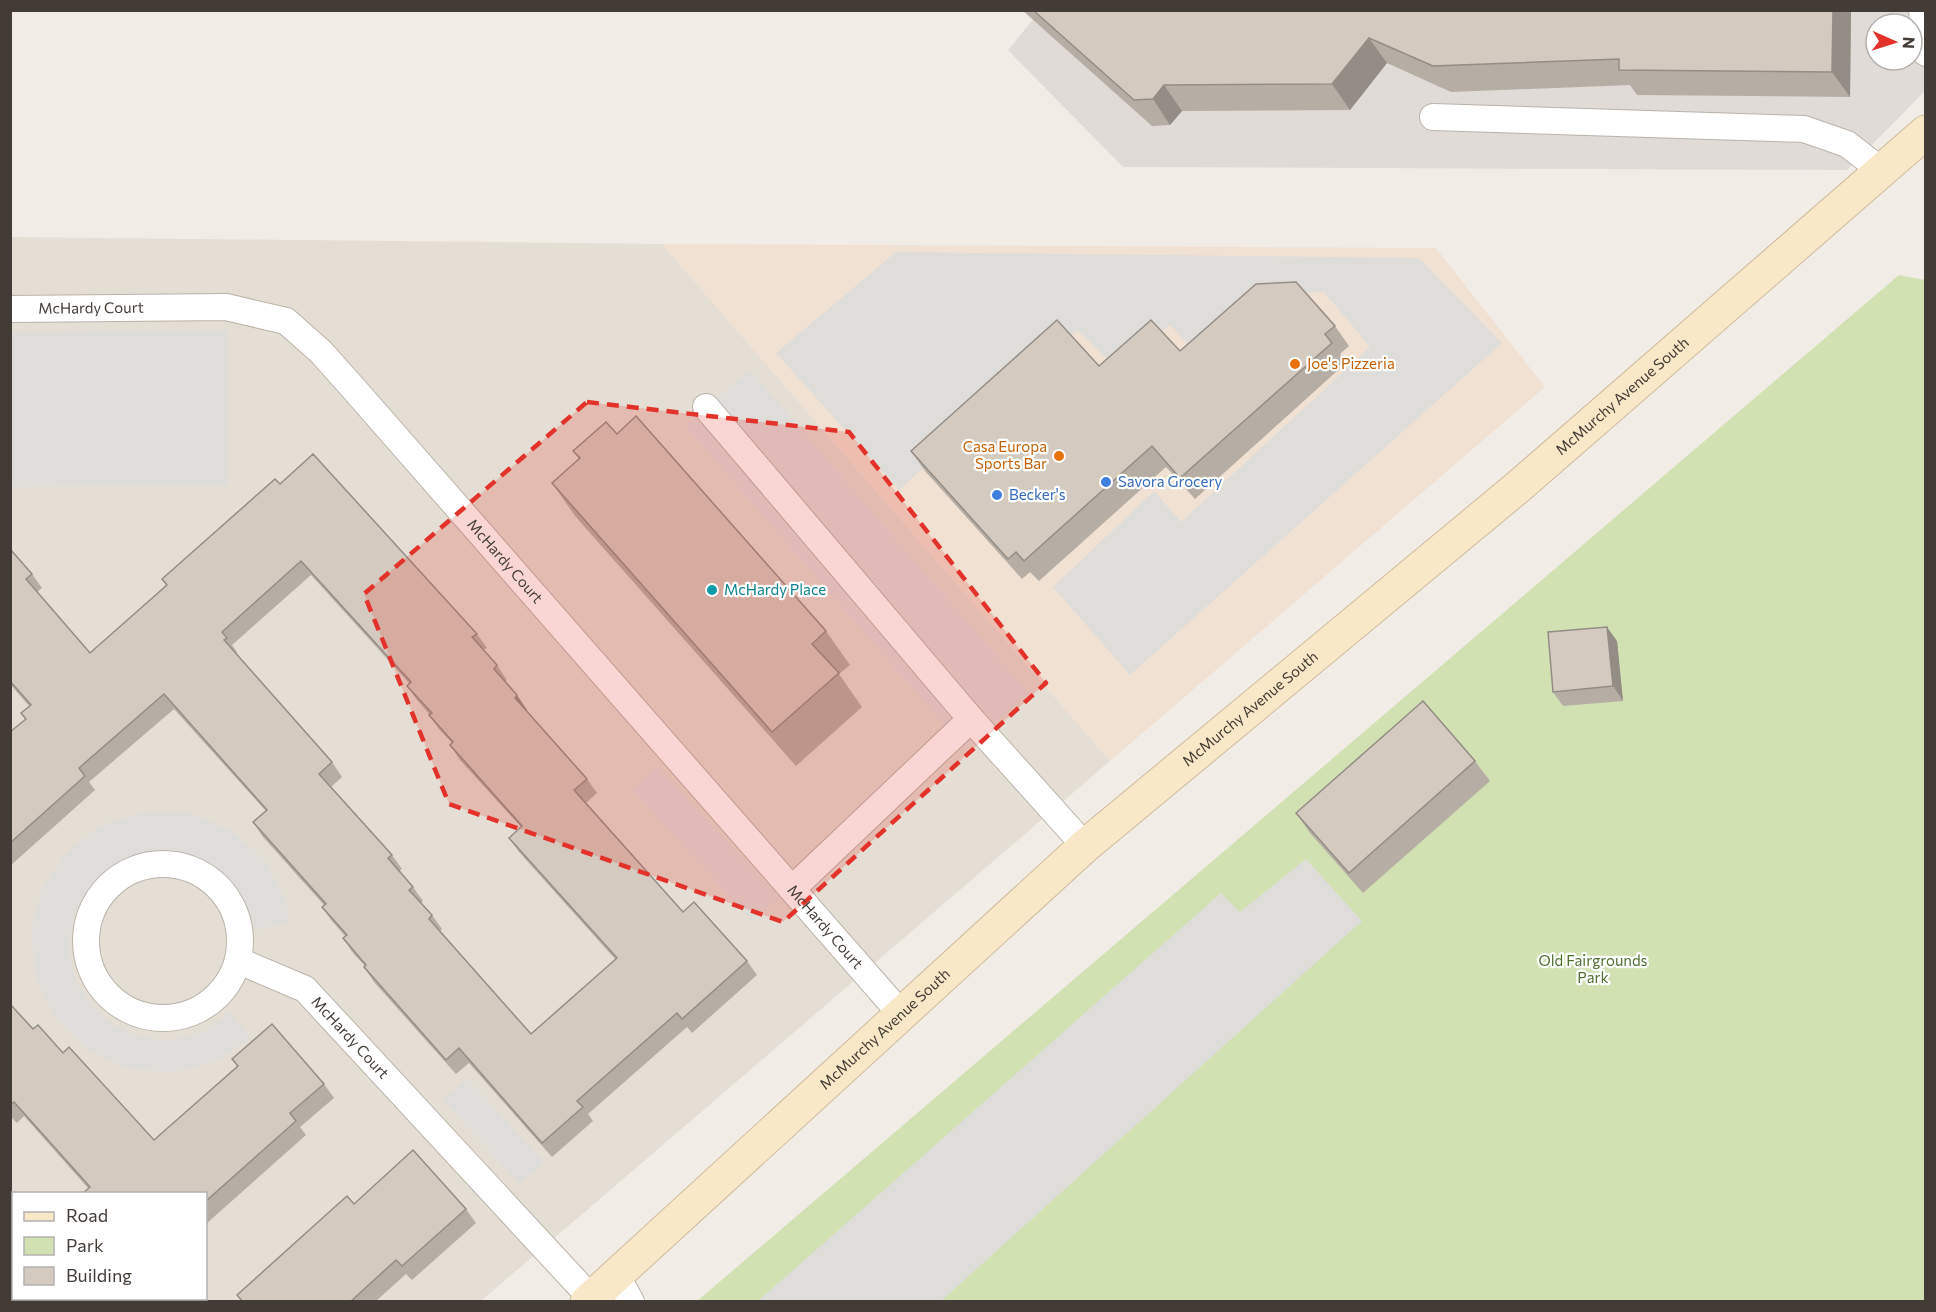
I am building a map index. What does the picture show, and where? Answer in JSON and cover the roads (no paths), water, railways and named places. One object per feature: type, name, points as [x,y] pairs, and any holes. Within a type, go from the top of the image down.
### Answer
[{"type":"street","name":"McMurchy Avenue South","points":[[589,1300],[624,1289],[902,1016],[1085,846],[1518,487],[1926,132]]},
{"type":"lane","points":[[1922,10],[1926,52]]},
{"type":"lane","points":[[1433,117],[1804,129],[1847,144],[1882,171]]},
{"type":"lane","name":"McHardy Court","points":[[10,309],[226,307],[286,321],[334,367],[902,1016]]},
{"type":"lane","points":[[706,407],[971,719],[1085,846]]},
{"type":"lane","points":[[792,889],[971,719]]},
{"type":"lane","points":[[167,863],[196,871],[221,889],[236,915],[241,946],[239,961],[233,975],[215,999],[189,1015],[159,1020],[129,1012],[105,994],[89,967],[85,938],[92,908],[111,883],[136,867],[167,863]]},
{"type":"lane","name":"McHardy Court","points":[[239,961],[305,989],[589,1300]]},
{"type":"place","name":"Joe's Pizzeria","points":[[1295,364]]},
{"type":"place","name":"Casa Europa Sports Bar","points":[[1059,456]]},
{"type":"place","name":"Savora Grocery","points":[[1106,482]]},
{"type":"place","name":"Becker's","points":[[997,495]]},
{"type":"place","name":"McHardy Place","points":[[712,590]]},
{"type":"park label","name":"Old Fairgrounds Park","points":[[1593,970]]}]
